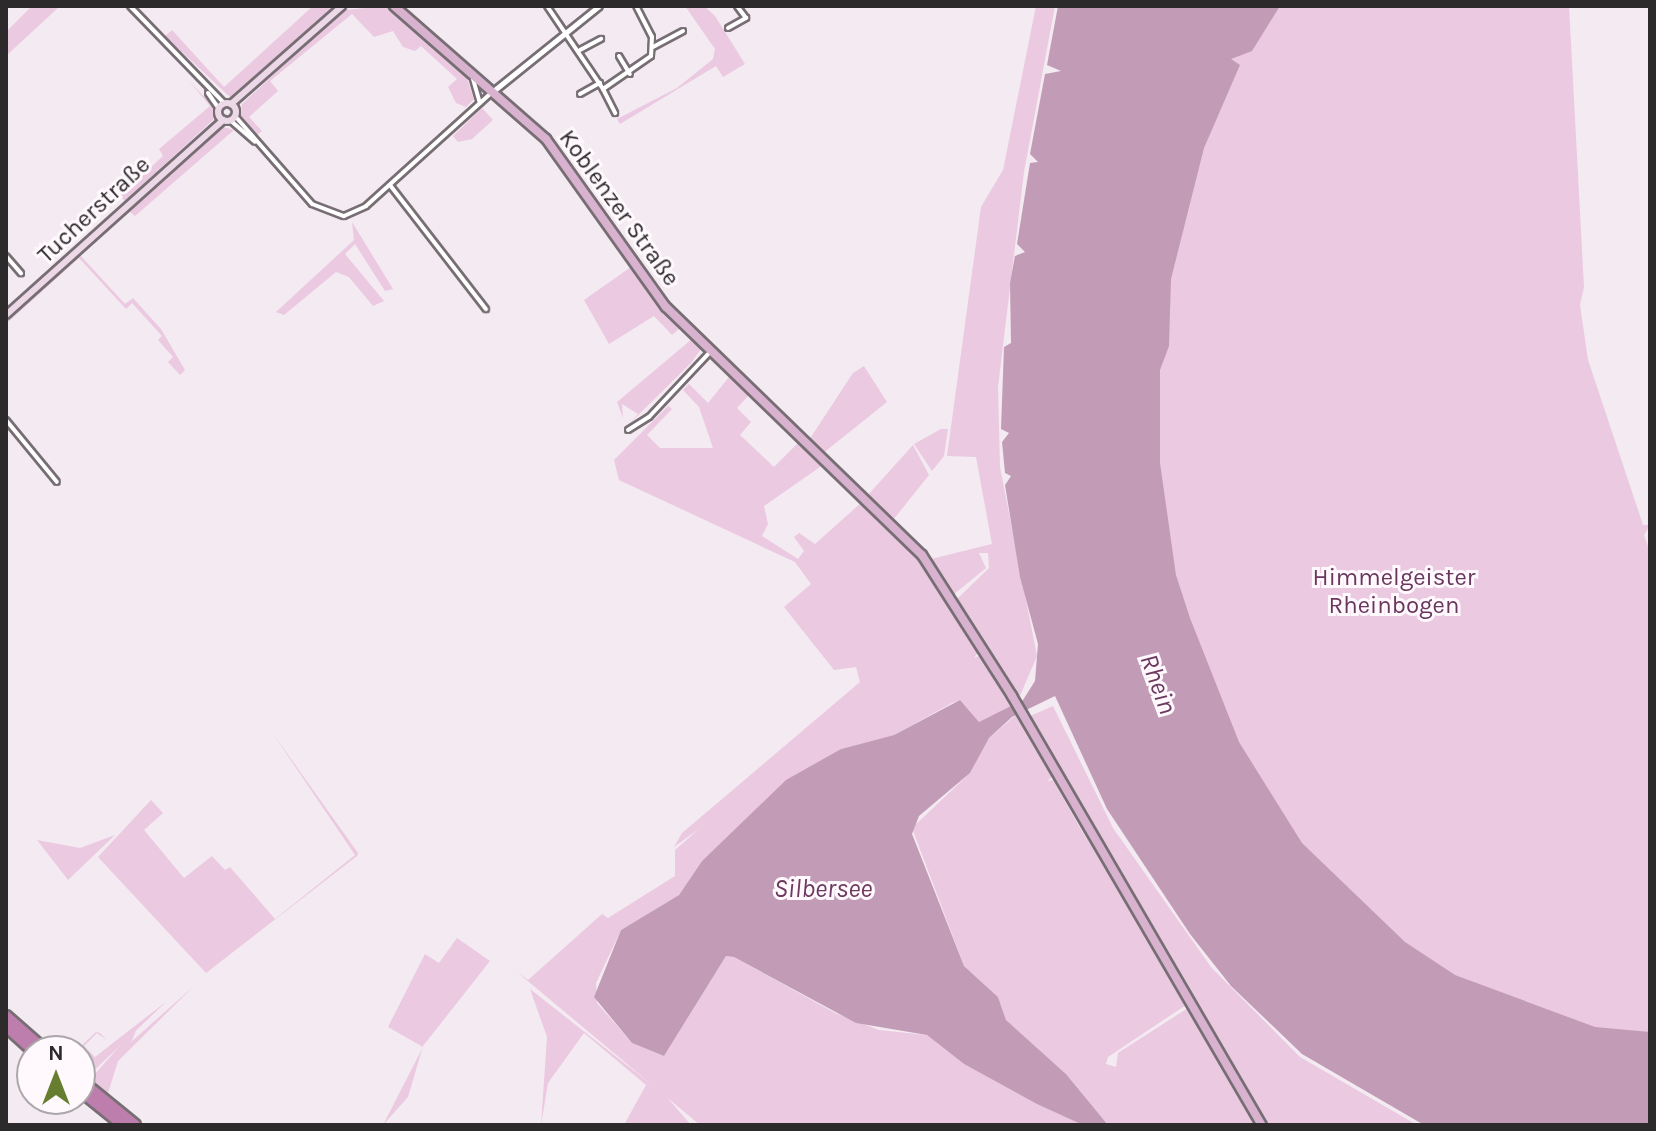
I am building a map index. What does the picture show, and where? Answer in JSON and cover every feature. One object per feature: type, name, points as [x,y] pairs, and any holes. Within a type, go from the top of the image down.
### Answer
[{"type":"highway","points":[[6,1016],[28,1035]]},
{"type":"highway","points":[[96,1093],[135,1125]]},
{"type":"highway","points":[[96,1103],[123,1125]]},
{"type":"main road","name":"Tucherstraße","points":[[6,315],[342,6]]},
{"type":"main road","name":"Koblenzer Straße","points":[[394,6],[546,139],[660,300],[926,561],[1012,696],[1262,1125]]},
{"type":"street","points":[[130,6],[256,143],[327,214],[355,213],[492,92],[599,6]]},
{"type":"street","points":[[549,6],[580,50],[615,113]]},
{"type":"street","points":[[636,6],[653,47]]},
{"type":"street","points":[[728,28],[746,18],[737,6]]},
{"type":"street","points":[[580,94],[630,74],[646,64],[653,47],[683,31]]},
{"type":"street","points":[[580,50],[601,39]]},
{"type":"street","points":[[619,56],[630,74]]},
{"type":"street","points":[[468,71],[480,103]]},
{"type":"street","points":[[390,185],[486,309]]},
{"type":"street","points":[[6,256],[21,273]]},
{"type":"street","points":[[628,430],[649,417],[711,351]]},
{"type":"street","points":[[6,420],[57,482]]},
{"type":"green space","points":[[32,6],[60,6],[6,56],[6,32]]},
{"type":"green space","points":[[313,6],[334,6],[232,99],[165,36],[172,30],[224,87]]},
{"type":"green space","points":[[348,6],[345,10],[386,6],[467,78],[474,99],[466,107],[456,103],[448,87],[457,79],[421,46],[415,51],[403,47],[393,31],[374,37],[352,14],[270,81],[278,91],[249,117],[262,131],[257,135],[241,116],[242,104]]},
{"type":"green space","points":[[685,6],[704,6],[715,16],[745,64],[723,77],[716,66],[620,124],[617,119],[677,88],[713,59],[715,49]]},
{"type":"green space","points":[[1036,6],[1055,6],[1024,172],[998,387],[1000,467],[1037,656],[1019,698],[956,600],[989,568],[988,553],[979,553],[986,568],[953,595],[903,532],[931,559],[992,544],[976,457],[947,456],[981,207],[1003,170]]},
{"type":"green space","name":"Himmelgeister Rheinbogen","points":[[1174,6],[1569,6],[1584,287],[1580,305],[1588,360],[1643,525],[1650,525],[1644,535],[1650,552],[1650,1101],[1418,1018],[1144,643]]},
{"type":"green space","points":[[189,81],[214,107],[213,120],[125,201],[115,191],[122,194],[163,156],[159,149],[210,106]]},
{"type":"green space","points":[[482,108],[493,120],[472,139],[458,142],[453,136]]},
{"type":"green space","points":[[218,125],[175,165],[220,126],[234,130],[135,216],[130,212],[81,252]]},
{"type":"green space","points":[[122,213],[34,294],[79,254],[125,304],[133,298],[161,329],[185,370],[180,375],[168,362],[173,357],[158,340],[162,336],[132,303],[126,309],[79,258],[6,324],[16,312],[8,317]]},
{"type":"green space","points":[[352,222],[393,289],[385,291],[355,244],[345,254],[384,301],[373,306],[349,277],[336,272],[284,315],[276,312],[354,240]]},
{"type":"green space","points":[[631,267],[680,328],[672,335],[654,316],[609,344],[584,300]]},
{"type":"green space","points":[[692,339],[701,349],[691,363],[628,425],[638,414],[622,404],[623,418],[617,402]]},
{"type":"green space","points":[[864,366],[887,402],[822,454],[809,440],[853,373]]},
{"type":"green space","points":[[729,377],[749,395],[737,408],[751,422],[740,435],[774,467],[799,442],[823,465],[764,506],[768,524],[762,536],[798,559],[804,551],[794,537],[799,533],[815,544],[862,502],[923,564],[979,651],[974,658],[981,655],[1012,707],[979,722],[960,700],[894,735],[841,749],[774,793],[702,861],[679,895],[621,930],[596,983],[597,1003],[632,1043],[664,1056],[726,956],[734,957],[835,1013],[879,1030],[927,1035],[964,1064],[1083,1125],[700,1125],[517,972],[528,980],[602,914],[608,918],[675,876],[675,850],[699,829],[674,847],[682,833],[860,682],[856,667],[834,670],[784,607],[811,584],[795,562],[619,480],[614,460],[668,406],[672,409],[647,435],[660,448],[713,448],[699,407],[683,390],[689,384],[708,403]]},
{"type":"green space","points":[[941,429],[948,429],[944,456],[932,471],[914,444]]},
{"type":"green space","points":[[913,445],[929,475],[893,520],[868,495]]},
{"type":"green space","points":[[1053,706],[1113,828],[1211,967],[1300,1057],[1417,1125],[1266,1125],[1028,717]]},
{"type":"green space","points":[[1017,714],[1052,777],[1047,781],[1053,780],[1091,847],[1055,779],[1189,1003],[1108,1057],[1106,1064],[1116,1067],[1118,1053],[1191,1006],[1257,1125],[1108,1125],[1066,1074],[1006,1020],[998,997],[964,966],[912,828],[970,773],[987,740]]},
{"type":"green space","points":[[271,731],[358,853],[357,856],[206,973],[98,857],[151,800],[163,813],[144,830],[184,878],[212,856],[225,870],[230,867],[275,919],[355,855]]},
{"type":"green space","points":[[115,835],[68,880],[37,840],[80,848]]},
{"type":"green space","points":[[457,938],[490,961],[423,1047],[388,1027],[425,954],[439,963]]},
{"type":"green space","points":[[194,986],[118,1061],[108,1093],[143,1125],[96,1087],[96,1073],[136,1031],[131,1042]]},
{"type":"green space","points":[[530,989],[665,1095],[691,1125],[624,1125],[646,1085],[584,1033],[548,1083],[541,1125],[547,1037]]},
{"type":"green space","points":[[167,1001],[96,1068],[96,1056]]},
{"type":"green space","points":[[422,1048],[408,1097],[383,1125]]},
{"type":"water","points":[[1058,6],[1280,6],[1252,51],[1231,59],[1240,65],[1204,148],[1171,279],[1169,346],[1160,370],[1160,463],[1176,575],[1190,618],[1239,742],[1302,843],[1405,942],[1455,975],[1595,1027],[1650,1032],[1650,1125],[1424,1125],[1302,1054],[1231,986],[1190,934],[1107,809],[1055,696],[1012,717],[989,738],[970,773],[919,816],[912,834],[964,966],[998,997],[1006,1020],[1066,1074],[1108,1125],[1083,1125],[964,1064],[927,1035],[856,1023],[734,957],[726,956],[664,1056],[632,1043],[594,997],[621,930],[679,895],[702,861],[786,780],[841,749],[894,735],[960,700],[979,722],[1023,700],[1035,681],[1038,644],[1020,577],[1005,485],[1011,476],[1005,473],[1002,442],[1009,433],[1001,429],[1004,347],[1011,343],[1010,283],[1015,256],[1025,252],[1017,244],[1030,163],[1038,162],[1030,154],[1045,74],[1061,71],[1047,65]]},
{"type":"water label","name":"Rhein","points":[[1158,684]]},
{"type":"water label","name":"Silbersee","points":[[823,889]]}]
